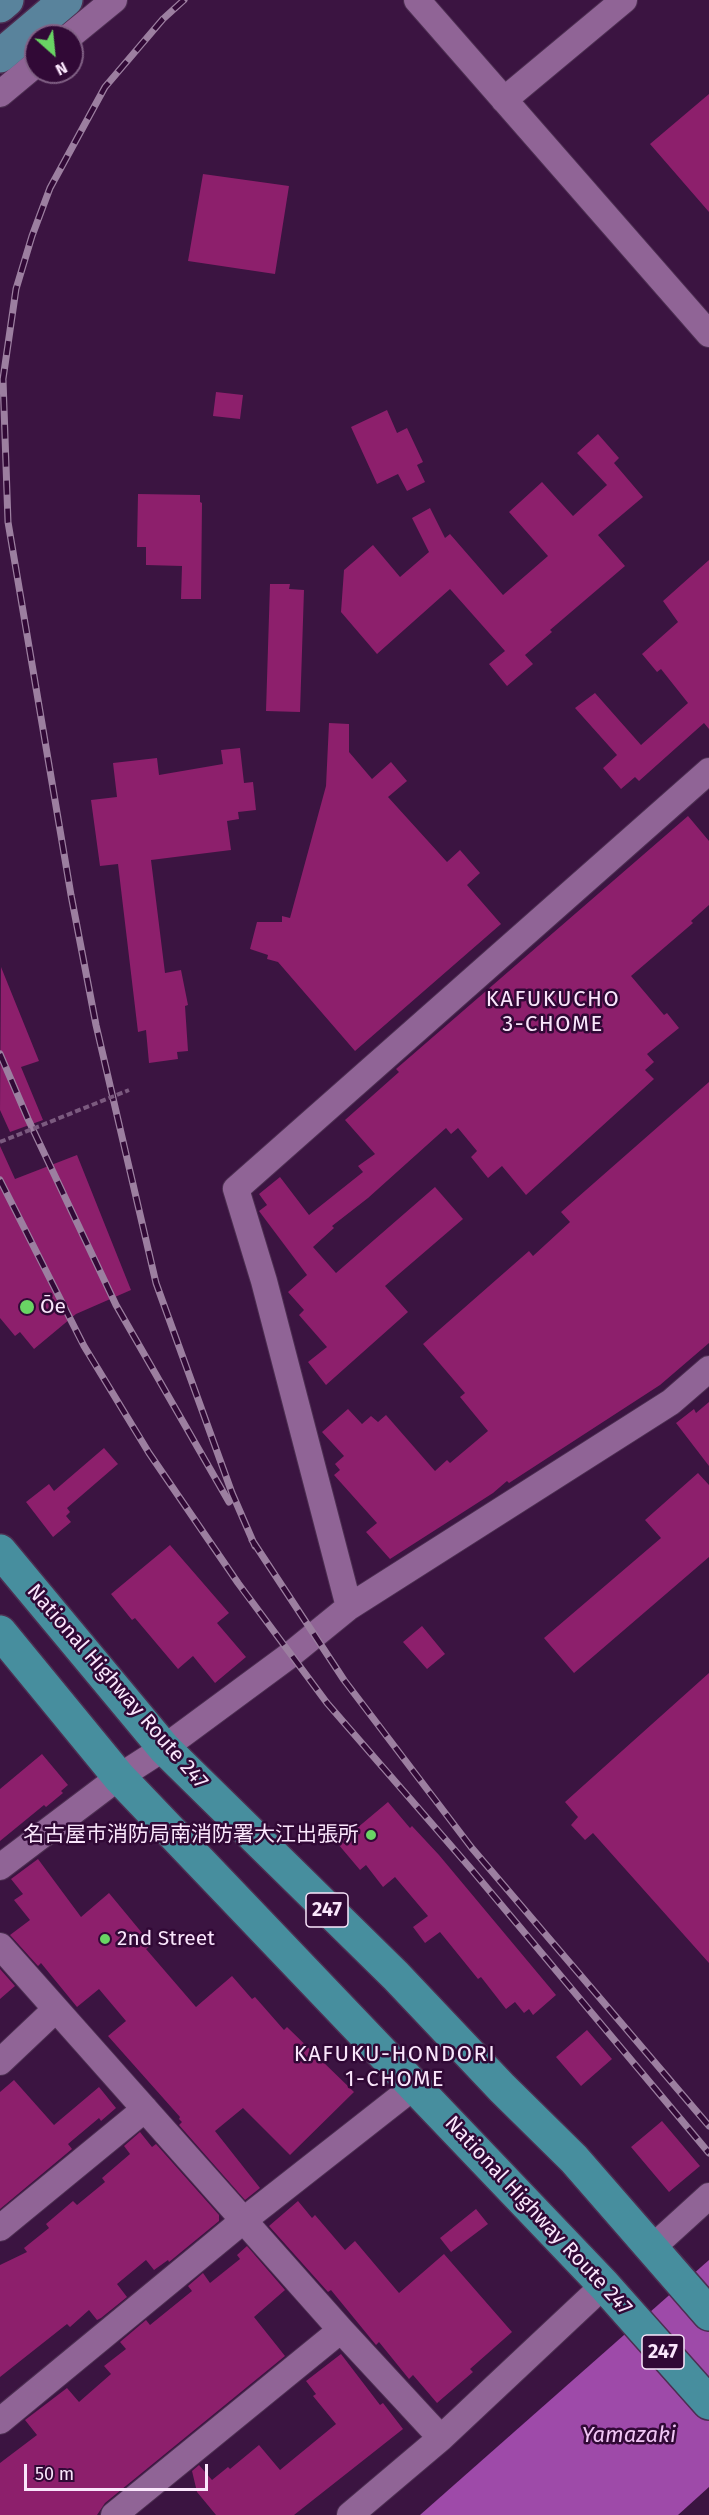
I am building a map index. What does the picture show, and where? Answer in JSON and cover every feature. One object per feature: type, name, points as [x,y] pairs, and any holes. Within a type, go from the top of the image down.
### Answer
[{"type":"highway","name":"National Highway Route 247","points":[[0,1551],[164,1748],[396,1976],[502,2088],[574,2159],[709,2314]]},
{"type":"highway","name":"National Highway Route 247","points":[[0,1632],[119,1777],[285,1952],[416,2085],[611,2293],[709,2403]]},
{"type":"main road","points":[[0,6],[7,0]]},
{"type":"main road","points":[[0,56],[66,0]]},
{"type":"street","points":[[84,25],[114,0]]},
{"type":"street","points":[[417,0],[709,334]]},
{"type":"street","points":[[504,100],[624,0]]},
{"type":"street","points":[[0,94],[24,74]]},
{"type":"street","points":[[349,1608],[264,1281],[236,1189],[709,771]]},
{"type":"street","points":[[0,1867],[119,1777],[164,1748],[291,1654],[349,1608],[671,1402],[709,1370]]},
{"type":"street","points":[[0,1946],[341,2330],[441,2438]]},
{"type":"street","points":[[0,2062],[56,2009]]},
{"type":"street","points":[[0,2421],[244,2220],[416,2085]]},
{"type":"street","points":[[0,2228],[145,2109]]},
{"type":"street","points":[[658,2254],[709,2196]]},
{"type":"street","points":[[350,2515],[611,2293]]},
{"type":"street","points":[[114,2515],[341,2330]]},
{"type":"path","points":[[0,1142],[129,1090]]},
{"type":"water","name":"Yamazaki","points":[[709,2260],[709,2487],[678,2515],[420,2515]]},
{"type":"building","points":[[709,94],[709,212],[650,144]]},
{"type":"building","points":[[203,174],[289,186],[275,274],[188,261]]},
{"type":"building","points":[[216,392],[243,395],[240,419],[213,416]]},
{"type":"building","points":[[387,410],[397,433],[407,428],[423,462],[417,465],[425,482],[407,491],[398,474],[377,484],[351,427]]},
{"type":"building","points":[[598,434],[619,458],[614,463],[643,497],[598,535],[625,566],[550,630],[552,632],[525,655],[533,664],[507,686],[489,664],[505,651],[450,589],[377,654],[341,612],[344,570],[373,545],[400,577],[429,552],[412,518],[430,508],[445,538],[450,534],[503,595],[548,556],[509,512],[542,482],[573,516],[607,485],[577,453]]},
{"type":"building","points":[[138,494],[200,495],[202,503],[201,599],[181,599],[182,566],[146,565],[146,547],[137,547]]},
{"type":"building","points":[[709,560],[709,729],[704,723],[639,781],[635,777],[621,789],[603,768],[617,755],[575,708],[595,693],[641,745],[688,703],[661,669],[657,672],[642,654],[678,622],[663,601]]},
{"type":"building","points":[[270,584],[290,584],[289,589],[304,590],[300,712],[266,711]]},
{"type":"building","points":[[329,723],[349,724],[349,752],[372,779],[391,762],[407,781],[388,797],[447,862],[460,850],[480,873],[467,885],[501,924],[355,1051],[278,962],[267,959],[268,955],[250,949],[257,922],[282,922],[282,916],[290,918],[326,786]]},
{"type":"building","points":[[240,748],[244,783],[253,782],[256,810],[238,812],[239,819],[227,821],[231,850],[151,860],[165,973],[181,970],[188,1005],[185,1006],[188,1051],[177,1052],[178,1059],[149,1063],[146,1030],[138,1032],[118,864],[100,866],[91,800],[117,797],[113,763],[157,758],[159,775],[223,764],[221,750]]},
{"type":"building","points":[[688,816],[709,841],[709,905],[691,921],[693,923],[631,976],[664,1015],[667,1013],[679,1028],[647,1054],[654,1062],[645,1070],[654,1079],[526,1195],[502,1166],[488,1178],[471,1157],[477,1151],[458,1128],[451,1134],[446,1128],[368,1198],[332,1226],[334,1228],[313,1247],[336,1273],[435,1187],[463,1219],[385,1286],[408,1312],[326,1385],[308,1362],[327,1347],[299,1315],[304,1310],[288,1292],[307,1275],[259,1211],[267,1205],[259,1194],[280,1177],[309,1215],[363,1172],[358,1166],[375,1154],[345,1120],[399,1072],[396,1069]]},
{"type":"building","points":[[1,967],[39,1061],[21,1067],[43,1120],[10,1132],[0,1110]]},
{"type":"building","points":[[709,1082],[709,1343],[660,1385],[509,1483],[507,1481],[493,1493],[390,1559],[366,1532],[377,1523],[334,1475],[340,1470],[335,1464],[344,1456],[322,1432],[348,1409],[362,1424],[371,1416],[378,1422],[386,1415],[435,1471],[447,1460],[450,1463],[488,1431],[460,1397],[465,1393],[423,1344],[529,1251],[533,1256],[570,1222],[561,1212]]},
{"type":"building","points":[[0,1146],[15,1179],[77,1155],[131,1290],[76,1314],[34,1349],[20,1332],[15,1336],[0,1318]]},
{"type":"building","points":[[709,1402],[709,1466],[676,1423],[694,1409],[696,1413]]},
{"type":"building","points":[[104,1448],[118,1464],[67,1508],[70,1512],[66,1516],[71,1522],[53,1537],[26,1502],[49,1484],[54,1491]]},
{"type":"building","points":[[698,1473],[709,1485],[709,1557],[574,1673],[544,1638],[661,1538],[645,1520]]},
{"type":"building","points":[[170,1545],[229,1613],[217,1623],[246,1657],[215,1683],[193,1656],[178,1669],[135,1618],[132,1620],[111,1594]]},
{"type":"building","points":[[422,1626],[445,1654],[427,1669],[403,1642]]},
{"type":"building","points":[[709,1673],[709,1963],[593,1833],[585,1840],[571,1825],[578,1817],[565,1802]]},
{"type":"building","points":[[42,1754],[68,1785],[61,1791],[63,1793],[46,1807],[44,1805],[0,1841],[0,1789]]},
{"type":"building","points":[[388,1802],[410,1828],[412,1826],[439,1855],[556,1995],[533,2015],[529,2009],[524,2013],[515,2002],[506,2009],[481,1977],[478,1979],[440,1932],[425,1943],[413,1927],[428,1916],[395,1877],[383,1887],[366,1865],[360,1870],[338,1844]]},
{"type":"building","points":[[38,1859],[81,1917],[109,1893],[152,1945],[146,1949],[196,2007],[232,1976],[252,1999],[255,1997],[284,2030],[287,2027],[354,2092],[290,2155],[243,2108],[215,2131],[260,2188],[245,2200],[179,2125],[182,2122],[180,2117],[108,2036],[126,2021],[99,1989],[77,2007],[41,1963],[38,1966],[10,1935],[30,1920],[14,1900],[23,1894],[11,1879]]},
{"type":"building","points":[[0,1969],[15,1986],[0,1999]]},
{"type":"building","points":[[587,2030],[612,2059],[581,2086],[556,2057]]},
{"type":"building","points":[[14,2080],[54,2125],[99,2087],[116,2108],[101,2121],[99,2118],[68,2144],[72,2149],[0,2209],[0,2092]]},
{"type":"building","points":[[662,2121],[700,2166],[669,2192],[631,2147]]},
{"type":"building","points":[[140,2132],[152,2147],[156,2144],[219,2215],[219,2221],[169,2262],[168,2260],[154,2270],[146,2260],[117,2284],[127,2297],[101,2318],[97,2320],[89,2310],[70,2327],[67,2324],[0,2377],[0,2265],[27,2252],[24,2248],[49,2228],[46,2224],[73,2201],[77,2205],[105,2182],[102,2178],[130,2154],[124,2146]]},
{"type":"building","points":[[298,2201],[312,2218],[315,2215],[345,2250],[355,2241],[399,2293],[444,2254],[512,2332],[470,2369],[473,2372],[437,2403],[413,2375],[409,2379],[379,2342],[376,2345],[331,2290],[328,2292],[269,2226]]},
{"type":"building","points":[[476,2209],[488,2224],[451,2252],[440,2238]]},
{"type":"building","points":[[247,2246],[285,2290],[254,2317],[285,2356],[105,2503],[97,2515],[0,2515],[0,2463],[37,2435],[25,2420],[67,2388],[79,2402],[111,2374],[104,2366],[126,2349],[120,2342],[146,2320],[150,2325],[192,2291],[188,2286],[203,2273],[210,2283],[240,2259],[237,2255]]},
{"type":"building","points":[[341,2354],[380,2405],[383,2403],[403,2429],[294,2515],[216,2515],[197,2492],[192,2471],[199,2465],[212,2480],[228,2467],[230,2469],[259,2445],[280,2470],[336,2424],[313,2396],[316,2394],[306,2381]]},
{"type":"railway","points":[[184,0],[163,19],[105,87],[50,188],[32,236],[16,289],[3,379],[8,522],[71,895],[96,1025],[156,1283],[232,1493],[255,1546]]},
{"type":"railway","points":[[0,1054],[28,1119],[116,1305],[229,1502]]},
{"type":"railway","points":[[0,1180],[84,1346],[149,1453],[238,1583],[327,1703],[472,1870],[709,2153]]},
{"type":"railway","points":[[252,1540],[344,1680],[471,1847],[709,2126]]},
{"type":"place","name":"Ōe","points":[[27,1307]]},
{"type":"place","name":"名古屋市消防局南消防署大江出張所","points":[[371,1835]]},
{"type":"place","name":"2nd Street","points":[[105,1939]]},
{"type":"district","name":"KAFUKUCHO 3-CHOME","points":[[553,1012]]},
{"type":"district","name":"KAFUKU-HONDORI 1-CHOME","points":[[395,2068]]}]
